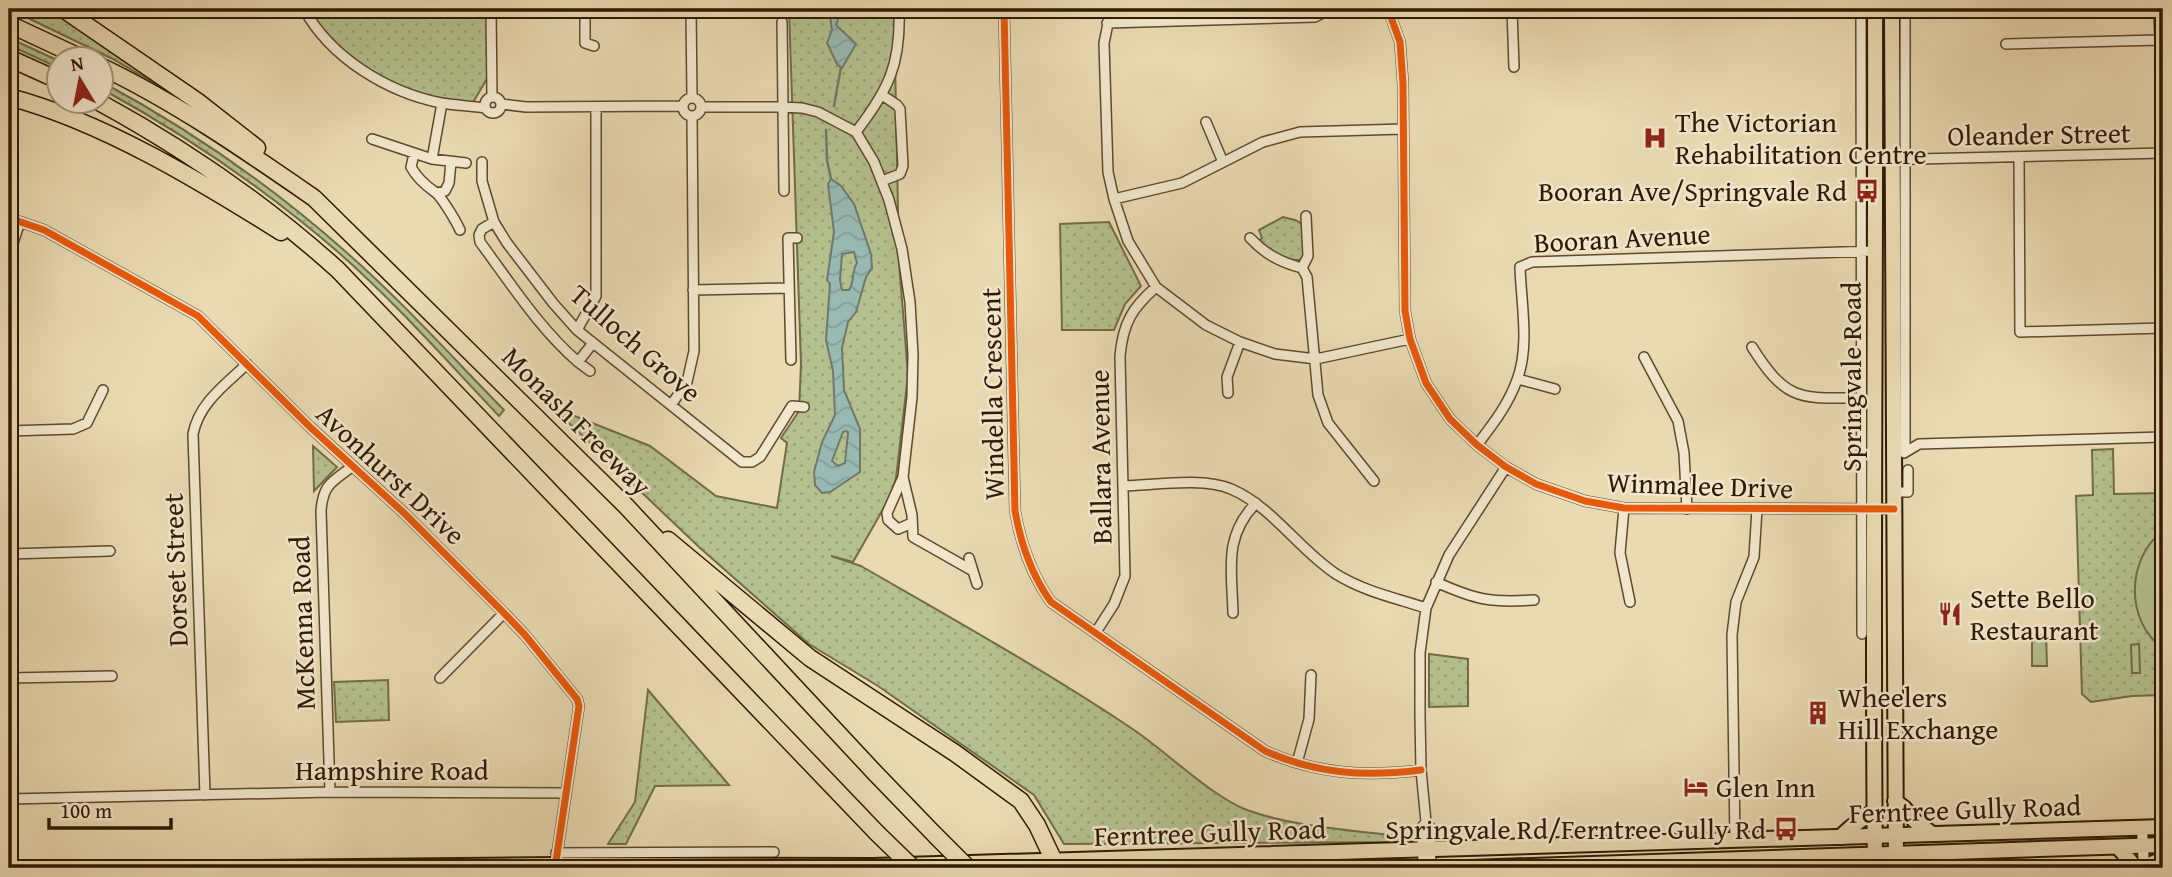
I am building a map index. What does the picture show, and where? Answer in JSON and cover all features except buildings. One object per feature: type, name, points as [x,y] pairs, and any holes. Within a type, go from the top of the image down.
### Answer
[{"type":"highway","points":[[63,9],[197,101],[290,173],[314,198]]},
{"type":"highway","points":[[9,24],[56,46]]},
{"type":"highway","points":[[9,58],[46,75]]},
{"type":"highway","name":"Monash Freeway","points":[[116,74],[143,87],[314,198],[626,506],[876,774],[968,868]]},
{"type":"highway","points":[[9,97],[53,111],[118,139],[256,216],[338,270]]},
{"type":"highway","points":[[116,112],[222,177],[284,223],[338,270],[913,868]]},
{"type":"highway","points":[[626,506],[717,578],[810,658],[955,753],[1020,801],[1037,825],[1054,861]]},
{"type":"highway","points":[[877,833],[905,868]]},
{"type":"main road","name":"Springvale Road","points":[[1875,9],[1868,136],[1875,160],[1868,252],[1868,509],[1875,862]]},
{"type":"main road","name":"Springvale Road","points":[[1892,9],[1899,160],[1899,456],[1893,492],[1896,862]]},
{"type":"main road","points":[[1895,801],[1912,819],[1931,833]]},
{"type":"main road","points":[[1841,837],[1874,811]]},
{"type":"main road","name":"Ferntree Gully Road","points":[[257,868],[555,862],[687,867],[873,866],[2163,827]]},
{"type":"main road","points":[[1771,839],[1771,859]]},
{"type":"main road","name":"Ferntree Gully Road","points":[[1468,868],[1608,866],[1840,857],[1896,862],[1930,853],[2163,845]]},
{"type":"main road","points":[[2118,847],[2141,868],[2163,859]]},
{"type":"main road","points":[[1913,868],[1930,853]]},
{"type":"main road","points":[[1840,857],[1855,868]]},
{"type":"street","points":[[304,9],[333,46],[379,80],[412,95],[442,103],[485,108],[490,113],[495,113],[501,104]]},
{"type":"street","points":[[491,9],[492,97]]},
{"type":"street","points":[[585,9],[585,46]]},
{"type":"street","points":[[691,9],[692,97]]},
{"type":"street","points":[[856,132],[882,95],[893,70],[900,35],[899,9]]},
{"type":"street","name":"Windella Crescent","points":[[1003,9],[1015,511],[1021,543],[1037,583],[1051,602],[1256,746],[1297,764],[1363,775],[1421,770]]},
{"type":"street","points":[[1111,9],[1104,43],[1108,172],[1128,241],[1157,287],[1206,325],[1240,342],[1275,354],[1316,359],[1410,339]]},
{"type":"street","points":[[1107,23],[1315,17],[1331,9]]},
{"type":"street","name":"Winmalee Drive","points":[[1388,9],[1399,42],[1403,84],[1405,311],[1417,364],[1437,402],[1450,419],[1477,445],[1506,467],[1536,484],[1585,502],[1624,508],[1894,509]]},
{"type":"street","points":[[1514,68],[1512,9],[1530,9]]},
{"type":"street","name":"Springvale Road","points":[[1861,9],[1868,136],[1868,252],[1862,398],[1868,509],[1862,634]]},
{"type":"street","name":"Springvale Road","points":[[1899,456],[1905,434],[1899,160],[1905,9]]},
{"type":"street","points":[[2159,9],[2163,147]]},
{"type":"street","points":[[782,22],[784,191]]},
{"type":"street","points":[[2006,44],[2159,40]]},
{"type":"street","points":[[882,95],[897,104],[900,109],[903,166],[900,174],[882,181]]},
{"type":"street","points":[[485,108],[486,101],[492,97]]},
{"type":"street","points":[[492,97],[497,98],[501,104],[526,107],[682,106]]},
{"type":"street","points":[[692,97],[698,100],[701,107],[699,113],[692,116],[684,112],[682,106],[685,100],[692,97]]},
{"type":"street","points":[[432,159],[442,103]]},
{"type":"street","points":[[577,330],[596,296],[596,107]]},
{"type":"street","points":[[701,107],[782,107],[818,112],[856,132],[874,162],[889,200],[902,249],[910,302],[913,355],[912,397],[903,477],[887,513],[888,520],[898,529],[972,571]]},
{"type":"street","points":[[671,405],[687,382],[692,366],[692,116]]},
{"type":"street","points":[[1206,122],[1223,162]]},
{"type":"street","points":[[1114,199],[1182,183],[1263,142],[1300,132],[1403,129]]},
{"type":"street","points":[[372,139],[432,159],[466,163]]},
{"type":"street","name":"Oleander Street","points":[[1875,160],[2163,153]]},
{"type":"street","points":[[414,154],[411,167],[414,174],[429,189],[437,192],[445,191],[449,183],[451,162]]},
{"type":"street","points":[[2019,157],[2020,332],[2163,328]]},
{"type":"street","name":"Tulloch Grove","points":[[482,162],[482,181],[494,222],[577,330],[741,462],[752,462],[760,457],[792,407],[804,407]]},
{"type":"street","points":[[437,192],[460,230]]},
{"type":"street","points":[[1302,268],[1308,257],[1306,216]]},
{"type":"street","name":"Avonhurst Drive","points":[[9,218],[44,230],[198,316],[404,513],[525,635],[577,699],[579,715],[555,862]]},
{"type":"street","points":[[9,255],[20,222]]},
{"type":"street","points":[[494,222],[482,229],[480,242],[558,345],[590,371]]},
{"type":"street","points":[[791,360],[788,238],[797,238]]},
{"type":"street","points":[[1250,238],[1264,252],[1283,263],[1302,268],[1307,277],[1318,395],[1328,423],[1374,481]]},
{"type":"street","name":"Booran Avenue","points":[[1477,445],[1502,413],[1518,379],[1524,334],[1520,267],[1532,262],[1868,252]]},
{"type":"street","name":"Ballara Avenue","points":[[1096,632],[1114,604],[1125,576],[1120,356],[1122,333],[1136,305],[1157,287]]},
{"type":"street","points":[[693,290],[788,288]]},
{"type":"street","points":[[1228,393],[1227,377],[1240,342]]},
{"type":"street","points":[[578,362],[593,343]]},
{"type":"street","points":[[1752,347],[1767,371],[1782,387],[1802,396],[1862,398]]},
{"type":"street","points":[[1644,357],[1678,421],[1684,453],[1687,509]]},
{"type":"street","name":"Dorset Street","points":[[205,796],[193,434],[202,408],[247,365]]},
{"type":"street","points":[[1518,379],[1555,389]]},
{"type":"street","points":[[9,432],[74,429],[87,423],[103,390]]},
{"type":"street","points":[[1905,434],[1919,444]]},
{"type":"street","points":[[1899,456],[1919,444],[2163,438]]},
{"type":"street","name":"McKenna Road","points":[[330,792],[322,494],[331,482],[353,466]]},
{"type":"street","points":[[1423,868],[1430,827],[1426,822],[1421,770],[1420,653],[1426,608],[1449,555],[1506,467]]},
{"type":"street","name":"Springvale Road","points":[[1893,492],[1908,492],[1908,470]]},
{"type":"street","points":[[903,477],[912,514],[913,537]]},
{"type":"street","points":[[1124,486],[1205,483],[1230,488],[1256,503],[1336,573],[1363,588],[1426,608]]},
{"type":"street","points":[[1233,613],[1231,553],[1236,529],[1256,503]]},
{"type":"street","points":[[1624,508],[1620,553],[1630,602]]},
{"type":"street","points":[[1735,841],[1731,635],[1737,602],[1754,557],[1757,509]]},
{"type":"street","points":[[898,529],[912,523]]},
{"type":"street","points":[[9,554],[110,551]]},
{"type":"street","points":[[969,558],[977,584]]},
{"type":"street","points":[[1436,582],[1472,597],[1502,602],[1534,600]]},
{"type":"street","points":[[440,678],[504,613]]},
{"type":"street","points":[[1297,764],[1309,719],[1311,675]]},
{"type":"street","points":[[9,678],[112,676]]},
{"type":"street","name":"Hampshire Road","points":[[9,799],[330,792],[565,793]]},
{"type":"street","points":[[2141,868],[2142,828]]},
{"type":"street","points":[[1606,845],[1608,866]]},
{"type":"street","points":[[1427,849],[1431,868]]},
{"type":"street","points":[[555,862],[638,853],[774,852]]},
{"type":"street","points":[[638,853],[653,866]]},
{"type":"green space","points":[[9,9],[53,9],[109,46],[86,46]]},
{"type":"green space","points":[[304,9],[492,9],[492,70],[471,106],[415,94],[381,79],[350,59],[331,43]]},
{"type":"green space","points":[[789,9],[894,9],[899,262],[908,375],[896,478],[890,497],[853,562],[831,556],[861,566],[1067,687],[1147,739],[1204,785],[1247,810],[1285,821],[1325,828],[1404,837],[1410,842],[1064,844],[1034,795],[878,686],[809,644],[699,547],[552,407],[650,446],[716,496],[777,508],[787,443],[781,438],[799,411],[801,364]]},
{"type":"green space","points":[[9,38],[46,55],[46,62],[9,45]]},
{"type":"green space","points":[[116,51],[180,98],[116,61]]},
{"type":"green space","points":[[116,90],[229,160],[318,228],[387,290],[504,410],[499,416],[380,291],[338,252],[282,206],[164,125],[116,97]]},
{"type":"green space","points":[[1283,217],[1302,225],[1304,252],[1301,260],[1285,257],[1260,244],[1262,238],[1259,230]]},
{"type":"green space","points":[[1109,222],[1141,286],[1125,304],[1114,330],[1062,330],[1060,224]]},
{"type":"green space","points":[[313,446],[337,467],[314,491]]},
{"type":"green space","points":[[2113,449],[2114,494],[2163,493],[2163,695],[2091,702],[2082,694],[2076,496],[2093,495],[2092,450]]},
{"type":"green space","points":[[2163,531],[2163,648],[2151,637],[2142,623],[2135,590],[2142,557]]},
{"type":"green space","points":[[2046,634],[2047,666],[2032,666],[2032,635]]},
{"type":"green space","points":[[2139,644],[2140,673],[2132,673],[2131,645]]},
{"type":"green space","points":[[1429,654],[1468,659],[1468,706],[1429,707]]},
{"type":"green space","points":[[388,680],[389,720],[336,722],[334,682]]},
{"type":"green space","points":[[648,690],[729,785],[655,786],[626,844],[608,844],[635,802]]},
{"type":"water","points":[[829,9],[842,9],[836,25],[856,44],[842,68],[837,64],[827,43],[832,30]]},
{"type":"water","points":[[831,179],[841,186],[854,204],[871,254],[872,268],[866,277],[856,312],[848,322],[842,348],[844,390],[860,429],[860,472],[830,492],[822,493],[815,485],[814,472],[822,442],[835,415],[833,371],[826,340],[830,284],[827,280],[834,232],[828,184]],"holes":[[[854,252],[857,263],[852,283],[849,290],[842,290],[842,254]],[[846,431],[845,463],[838,466],[832,461],[843,432]]]},
{"type":"waterway","points":[[834,106],[841,67]]},
{"type":"waterway","points":[[826,130],[831,179]]},
{"type":"cycle path","points":[[1004,9],[1015,511],[1020,536],[1038,581],[1051,602],[1265,751],[1303,765],[1341,772],[1421,770]]},
{"type":"cycle path","points":[[1388,9],[1400,42],[1403,84],[1405,311],[1410,339],[1426,383],[1450,419],[1477,445],[1506,467],[1536,484],[1585,501],[1624,508],[1894,509]]},
{"type":"cycle path","points":[[9,218],[44,230],[198,316],[310,427],[404,513],[525,635],[577,699],[579,706],[555,868]]},
{"type":"place","name":"The Victorian Rehabilitation Centre","points":[[1655,138]]},
{"type":"place","name":"Booran Ave/Springvale Rd","points":[[1867,191]]},
{"type":"place","name":"Sette Bello Restaurant","points":[[1950,614]]},
{"type":"place","name":"Wheelers Hill Exchange","points":[[1818,713]]},
{"type":"place","name":"Glen Inn","points":[[1696,787]]},
{"type":"place","name":"Springvale Rd/Ferntree Gully Rd","points":[[1786,829]]}]
